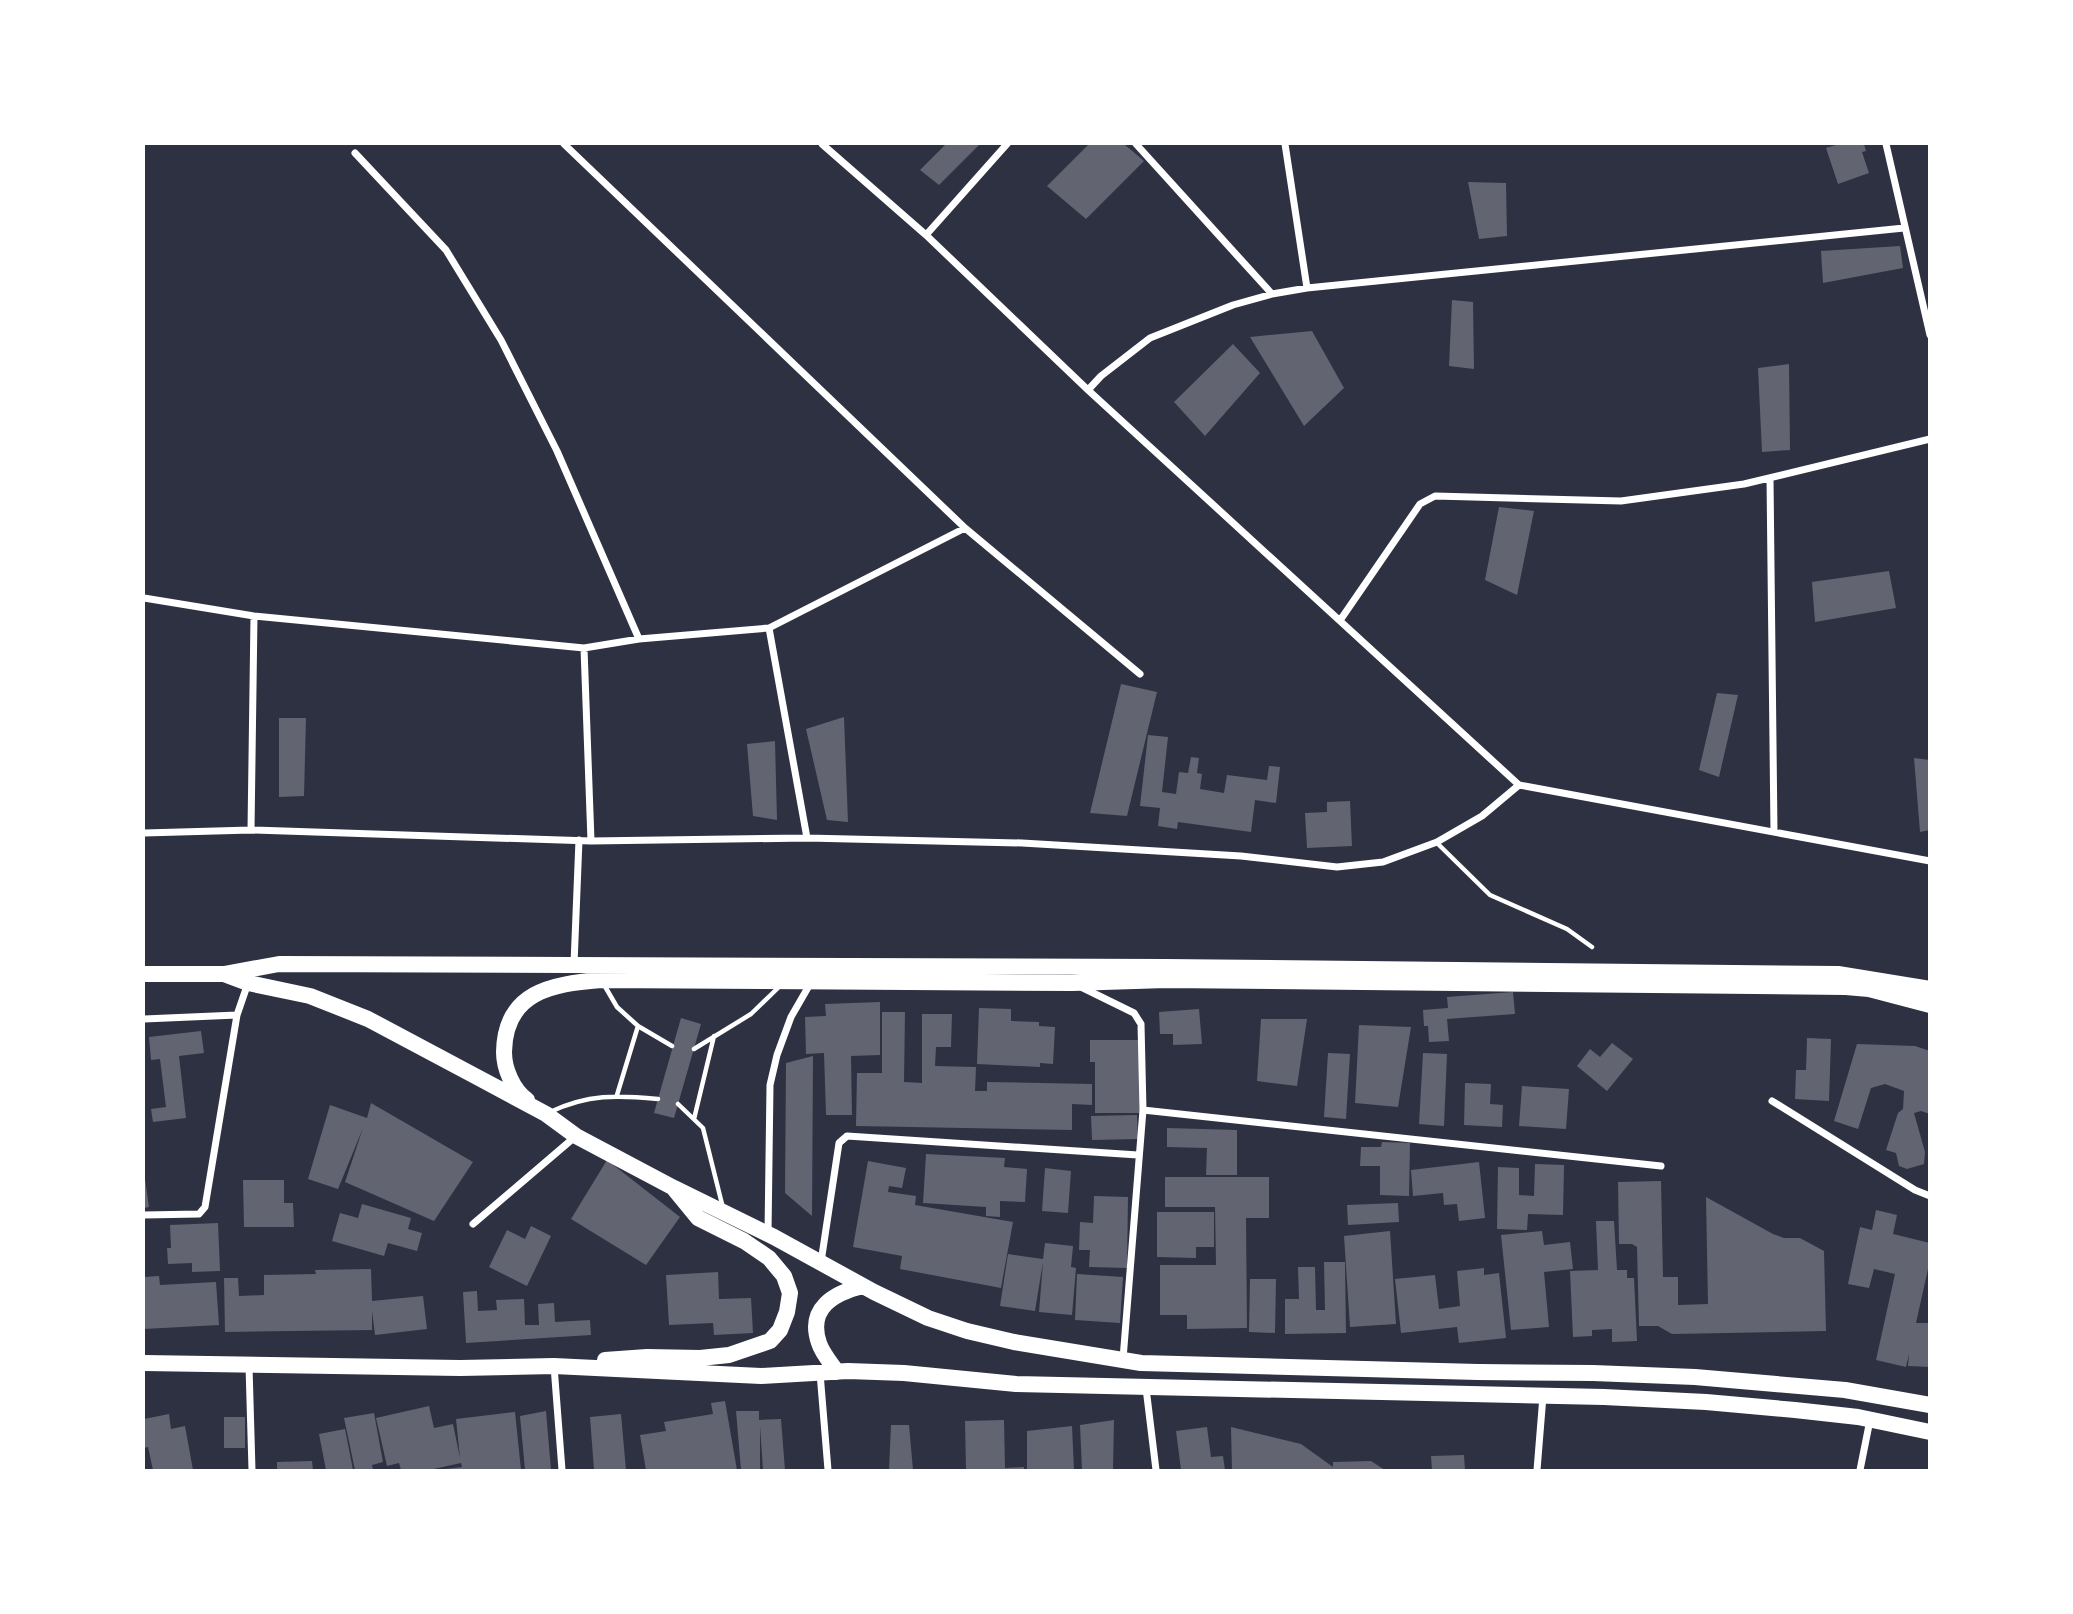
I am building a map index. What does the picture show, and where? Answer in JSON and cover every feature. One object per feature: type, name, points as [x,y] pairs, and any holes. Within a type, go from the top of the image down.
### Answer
[{"type":"highway","points":[[144,974],[224,974],[279,964],[1752,979],[1838,974],[1930,989]]},
{"type":"highway","points":[[224,974],[248,983],[310,996],[368,1018],[545,1114]]},
{"type":"highway","points":[[1375,975],[1072,983],[601,979],[567,982],[545,988],[525,1000],[512,1016],[504,1034],[504,1063],[519,1094],[576,1136],[863,1286],[928,1318],[967,1331],[1014,1342],[1123,1360],[1169,1364],[1695,1377],[1845,1390],[1930,1405]]},
{"type":"highway","points":[[1752,979],[1869,989],[1930,1005]]},
{"type":"highway","points":[[554,1366],[647,1357],[699,1358],[729,1355],[770,1341],[780,1330],[790,1293],[784,1276],[769,1258],[744,1241],[698,1218],[674,1188]]},
{"type":"highway","points":[[837,1372],[819,1345],[816,1327],[818,1315],[824,1304],[839,1293],[863,1286]]},
{"type":"highway","points":[[144,1363],[460,1368],[554,1366],[761,1376],[837,1372],[904,1373],[1016,1384],[1706,1402],[1870,1420],[1930,1432]]},
{"type":"street","points":[[564,144],[965,528],[1140,674]]},
{"type":"street","points":[[822,144],[926,235],[1088,390],[1519,785],[1930,861]]},
{"type":"street","points":[[926,235],[1007,144]]},
{"type":"street","points":[[1136,144],[1272,294]]},
{"type":"street","points":[[1285,144],[1307,288]]},
{"type":"street","points":[[1886,144],[1930,335]]},
{"type":"street","points":[[355,153],[446,250],[500,340],[557,451],[639,639]]},
{"type":"street","points":[[1088,390],[1101,376],[1150,338],[1233,305],[1272,294],[1307,288],[1904,228]]},
{"type":"street","points":[[1340,619],[1420,504],[1435,496],[1621,501],[1744,484],[1930,439]]},
{"type":"street","points":[[1770,478],[1774,832]]},
{"type":"street","points":[[144,598],[254,616],[584,648],[639,639],[769,628],[965,528]]},
{"type":"street","points":[[251,830],[254,616]]},
{"type":"street","points":[[769,628],[807,838]]},
{"type":"street","points":[[584,648],[591,841]]},
{"type":"street","points":[[144,833],[251,830],[591,841],[807,838],[1035,843],[1241,856],[1337,867],[1383,862],[1437,842],[1482,816],[1519,785]]},
{"type":"street","points":[[574,965],[579,839]]},
{"type":"street","points":[[768,1234],[770,1085],[777,1055],[791,1017],[811,981]]},
{"type":"street","points":[[144,1215],[199,1214],[205,1207],[237,1015],[248,983]]},
{"type":"street","points":[[1072,983],[1134,1013],[1141,1024],[1143,1110],[1123,1360]]},
{"type":"street","points":[[144,1019],[237,1015]]},
{"type":"street","points":[[1772,1101],[1915,1190],[1930,1196]]},
{"type":"street","points":[[1143,1110],[1661,1166]]},
{"type":"street","points":[[473,1224],[576,1136]]},
{"type":"street","points":[[821,1263],[839,1143],[847,1136],[1138,1155]]},
{"type":"street","points":[[249,1365],[251,1471]]},
{"type":"street","points":[[554,1366],[562,1471]]},
{"type":"street","points":[[820,1373],[828,1471]]},
{"type":"street","points":[[1146,1387],[1156,1471]]},
{"type":"street","points":[[1537,1471],[1543,1396]]},
{"type":"street","points":[[1860,1471],[1870,1420]]},
{"type":"lane","points":[[1437,842],[1490,895],[1567,929],[1592,947]]},
{"type":"lane","points":[[601,979],[617,1007],[638,1026],[672,1046]]},
{"type":"lane","points":[[694,1049],[751,1014],[785,981]]},
{"type":"lane","points":[[617,1095],[638,1026]]},
{"type":"lane","points":[[694,1119],[715,1036]]},
{"type":"lane","points":[[545,1114],[573,1101],[617,1095],[658,1099]]},
{"type":"lane","points":[[678,1104],[703,1128],[723,1212]]},
{"type":"building","points":[[946,144],[980,144],[939,185],[920,170]]},
{"type":"building","points":[[1089,144],[1124,144],[1144,161],[1086,219],[1047,186]]},
{"type":"building","points":[[1839,144],[1864,144],[1866,151],[1862,152],[1869,173],[1838,184],[1826,148]]},
{"type":"building","points":[[1468,182],[1506,183],[1507,236],[1479,239]]},
{"type":"building","points":[[1900,246],[1903,268],[1823,283],[1821,251]]},
{"type":"building","points":[[1452,300],[1473,302],[1474,369],[1449,366]]},
{"type":"building","points":[[1312,331],[1344,388],[1304,426],[1250,337]]},
{"type":"building","points":[[1233,344],[1260,373],[1205,436],[1174,402]]},
{"type":"building","points":[[1789,364],[1790,450],[1762,452],[1758,368]]},
{"type":"building","points":[[1499,507],[1534,511],[1517,595],[1485,580]]},
{"type":"building","points":[[1889,571],[1896,608],[1815,622],[1812,582]]},
{"type":"building","points":[[1121,684],[1157,692],[1127,816],[1090,813]]},
{"type":"building","points":[[1717,693],[1738,695],[1719,777],[1699,770]]},
{"type":"building","points":[[844,717],[848,822],[827,820],[806,729]]},
{"type":"building","points":[[279,718],[306,718],[304,796],[279,797]]},
{"type":"building","points":[[1148,735],[1168,737],[1162,792],[1176,794],[1179,772],[1188,773],[1191,757],[1199,758],[1197,773],[1202,774],[1200,789],[1224,793],[1227,775],[1267,780],[1269,766],[1280,767],[1276,803],[1255,800],[1251,832],[1178,822],[1177,829],[1158,826],[1160,808],[1140,806]]},
{"type":"building","points":[[775,741],[777,820],[753,816],[747,744]]},
{"type":"building","points":[[1914,758],[1930,760],[1930,830],[1920,832]]},
{"type":"building","points":[[1350,801],[1352,846],[1307,848],[1305,813],[1327,812],[1327,802]]},
{"type":"building","points":[[1513,992],[1515,1014],[1447,1019],[1449,1041],[1429,1042],[1423,1010],[1448,1008],[1447,997]]},
{"type":"building","points":[[880,1002],[880,1055],[851,1056],[852,1115],[826,1115],[824,1053],[806,1054],[805,1017],[826,1016],[825,1004]]},
{"type":"building","points":[[979,1008],[1011,1009],[1011,1021],[1039,1022],[1039,1026],[1055,1027],[1053,1064],[1040,1063],[1040,1067],[977,1064]]},
{"type":"building","points":[[1199,1009],[1202,1044],[1173,1045],[1173,1034],[1160,1034],[1159,1012]]},
{"type":"building","points":[[882,1012],[905,1012],[904,1082],[922,1083],[922,1014],[952,1014],[951,1047],[936,1047],[935,1066],[976,1067],[975,1091],[987,1091],[987,1082],[1092,1084],[1092,1105],[1072,1104],[1072,1130],[856,1126],[857,1073],[882,1073]]},
{"type":"building","points":[[681,1018],[701,1024],[674,1118],[654,1113]]},
{"type":"building","points":[[1261,1019],[1307,1019],[1297,1086],[1257,1081]]},
{"type":"building","points":[[1359,1025],[1411,1027],[1398,1107],[1355,1103]]},
{"type":"building","points":[[201,1031],[204,1053],[179,1056],[186,1118],[153,1122],[151,1109],[166,1107],[160,1059],[151,1060],[149,1037]]},
{"type":"building","points":[[1807,1038],[1831,1039],[1829,1101],[1795,1099],[1796,1070],[1806,1070]]},
{"type":"building","points":[[1090,1040],[1141,1040],[1141,1113],[1095,1113],[1095,1062],[1090,1062]]},
{"type":"building","points":[[1612,1043],[1633,1059],[1607,1091],[1577,1066],[1590,1049],[1600,1057]]},
{"type":"building","points":[[1857,1044],[1915,1046],[1930,1051],[1930,1114],[1921,1111],[1914,1113],[1925,1152],[1924,1164],[1907,1169],[1899,1166],[1896,1153],[1886,1150],[1898,1113],[1903,1109],[1904,1091],[1885,1084],[1871,1088],[1858,1129],[1834,1121]]},
{"type":"building","points":[[1328,1053],[1350,1054],[1346,1119],[1324,1117]]},
{"type":"building","points":[[1423,1053],[1447,1054],[1444,1126],[1419,1124]]},
{"type":"building","points":[[813,1056],[812,1216],[785,1193],[786,1063]]},
{"type":"building","points":[[1465,1083],[1491,1084],[1490,1104],[1503,1105],[1502,1127],[1464,1125]]},
{"type":"building","points":[[1522,1086],[1569,1089],[1566,1129],[1519,1126]]},
{"type":"building","points":[[371,1103],[473,1162],[434,1221],[345,1182],[363,1128],[338,1189],[308,1179],[330,1105],[367,1118]]},
{"type":"building","points":[[1137,1115],[1138,1139],[1092,1140],[1091,1116]]},
{"type":"building","points":[[1167,1128],[1237,1130],[1237,1175],[1206,1175],[1207,1148],[1167,1147]]},
{"type":"building","points":[[1382,1142],[1410,1143],[1409,1196],[1380,1195],[1380,1166],[1360,1166],[1361,1147],[1381,1147]]},
{"type":"building","points":[[926,1154],[1005,1158],[1004,1167],[1027,1169],[1025,1202],[1000,1201],[1000,1217],[986,1216],[986,1207],[923,1203]]},
{"type":"building","points":[[607,1160],[680,1217],[646,1265],[571,1219]]},
{"type":"building","points":[[868,1161],[906,1168],[902,1188],[889,1186],[888,1192],[916,1196],[915,1205],[1013,1222],[1001,1288],[900,1269],[902,1256],[853,1247]]},
{"type":"building","points":[[1479,1162],[1485,1218],[1459,1221],[1457,1204],[1444,1205],[1443,1193],[1413,1196],[1411,1170]]},
{"type":"building","points":[[1535,1164],[1564,1165],[1563,1215],[1528,1214],[1527,1230],[1497,1229],[1498,1167],[1519,1168],[1519,1195],[1534,1196]]},
{"type":"building","points":[[1045,1168],[1071,1171],[1068,1213],[1042,1211]]},
{"type":"building","points":[[1165,1177],[1269,1177],[1269,1218],[1246,1218],[1247,1328],[1187,1329],[1187,1315],[1160,1315],[1160,1265],[1216,1265],[1215,1207],[1165,1207]]},
{"type":"building","points":[[144,1180],[149,1207],[144,1208]]},
{"type":"building","points":[[243,1180],[284,1180],[284,1203],[293,1203],[294,1227],[244,1227]]},
{"type":"building","points":[[1661,1181],[1663,1277],[1678,1277],[1678,1305],[1708,1304],[1706,1197],[1773,1234],[1784,1238],[1800,1238],[1824,1251],[1826,1331],[1672,1334],[1658,1326],[1639,1326],[1637,1247],[1632,1244],[1619,1244],[1618,1182]]},
{"type":"building","points":[[1094,1196],[1128,1197],[1127,1268],[1089,1267],[1090,1250],[1079,1250],[1080,1222],[1093,1223]]},
{"type":"building","points":[[1398,1203],[1399,1222],[1348,1225],[1347,1205]]},
{"type":"building","points":[[362,1204],[411,1218],[408,1229],[422,1233],[417,1251],[388,1243],[384,1256],[332,1241],[340,1213],[358,1218]]},
{"type":"building","points":[[1876,1210],[1897,1215],[1893,1234],[1930,1243],[1930,1260],[1916,1323],[1930,1323],[1930,1367],[1908,1366],[1909,1354],[1906,1367],[1876,1360],[1895,1274],[1874,1269],[1869,1288],[1848,1284],[1860,1227],[1872,1230]]},
{"type":"building","points":[[1157,1212],[1214,1212],[1214,1247],[1196,1247],[1196,1258],[1157,1257]]},
{"type":"building","points":[[1596,1221],[1614,1221],[1617,1270],[1627,1270],[1627,1278],[1634,1278],[1637,1341],[1612,1342],[1612,1329],[1592,1330],[1592,1336],[1573,1337],[1570,1271],[1598,1270]]},
{"type":"building","points":[[218,1223],[220,1271],[192,1272],[192,1263],[168,1264],[167,1248],[171,1248],[170,1225]]},
{"type":"building","points":[[531,1226],[551,1236],[527,1286],[489,1267],[507,1230],[525,1239]]},
{"type":"building","points":[[1390,1231],[1396,1324],[1350,1327],[1344,1236]]},
{"type":"building","points":[[1542,1231],[1544,1245],[1570,1242],[1573,1269],[1544,1272],[1549,1327],[1511,1330],[1501,1235]]},
{"type":"building","points":[[1045,1243],[1073,1246],[1071,1267],[1076,1268],[1072,1315],[1039,1312],[1043,1262],[1035,1311],[1000,1306],[1008,1254],[1043,1259]]},
{"type":"building","points":[[1324,1262],[1345,1262],[1346,1333],[1285,1334],[1285,1299],[1299,1299],[1298,1267],[1315,1267],[1316,1310],[1325,1310]]},
{"type":"building","points":[[1484,1268],[1484,1275],[1499,1273],[1506,1338],[1459,1343],[1457,1327],[1401,1333],[1395,1279],[1435,1275],[1439,1309],[1460,1306],[1457,1271]]},
{"type":"building","points":[[371,1269],[372,1301],[423,1296],[427,1329],[375,1335],[372,1311],[372,1330],[225,1332],[224,1278],[238,1278],[239,1296],[264,1295],[264,1275],[316,1274],[315,1270]]},
{"type":"building","points":[[718,1272],[719,1299],[751,1298],[753,1333],[714,1335],[713,1323],[669,1325],[666,1275]]},
{"type":"building","points":[[1077,1274],[1123,1277],[1120,1323],[1075,1320]]},
{"type":"building","points":[[159,1276],[160,1285],[216,1282],[219,1325],[144,1329],[144,1277]]},
{"type":"building","points":[[1250,1279],[1276,1279],[1275,1333],[1249,1332]]},
{"type":"building","points":[[477,1291],[478,1311],[497,1310],[496,1300],[524,1299],[525,1325],[539,1325],[538,1304],[554,1303],[555,1322],[590,1320],[591,1335],[466,1343],[463,1292]]},
{"type":"building","points":[[725,1401],[737,1470],[646,1470],[640,1435],[666,1431],[664,1422],[713,1414],[711,1403]]},
{"type":"building","points":[[429,1406],[434,1428],[453,1424],[460,1458],[456,1419],[515,1412],[521,1470],[446,1470],[462,1467],[461,1463],[429,1470],[401,1470],[399,1463],[387,1466],[376,1418]]},
{"type":"building","points":[[546,1411],[551,1470],[525,1470],[520,1416]]},
{"type":"building","points":[[736,1411],[759,1411],[759,1420],[781,1419],[785,1470],[763,1470],[760,1426],[760,1470],[741,1470]]},
{"type":"building","points":[[374,1413],[383,1462],[372,1465],[373,1470],[355,1470],[344,1418]]},
{"type":"building","points":[[169,1414],[171,1429],[185,1426],[193,1470],[153,1470],[148,1447],[144,1448],[144,1419]]},
{"type":"building","points":[[621,1414],[626,1470],[594,1470],[590,1417]]},
{"type":"building","points":[[224,1417],[245,1417],[245,1448],[224,1448]]},
{"type":"building","points":[[1004,1420],[1005,1468],[1024,1467],[1024,1470],[966,1470],[965,1421]]},
{"type":"building","points":[[1114,1420],[1113,1470],[1082,1470],[1080,1425]]},
{"type":"building","points":[[891,1425],[909,1425],[913,1470],[889,1470]]},
{"type":"building","points":[[1072,1426],[1074,1470],[1027,1470],[1027,1431]]},
{"type":"building","points":[[1207,1427],[1211,1457],[1223,1456],[1225,1470],[1181,1470],[1176,1431]]},
{"type":"building","points":[[1231,1427],[1301,1444],[1333,1467],[1333,1462],[1371,1461],[1385,1470],[1232,1470]]},
{"type":"building","points":[[345,1429],[353,1470],[326,1470],[319,1434]]},
{"type":"building","points":[[1464,1455],[1465,1470],[1432,1470],[1431,1456]]},
{"type":"building","points":[[312,1461],[313,1470],[277,1470],[277,1462]]}]
